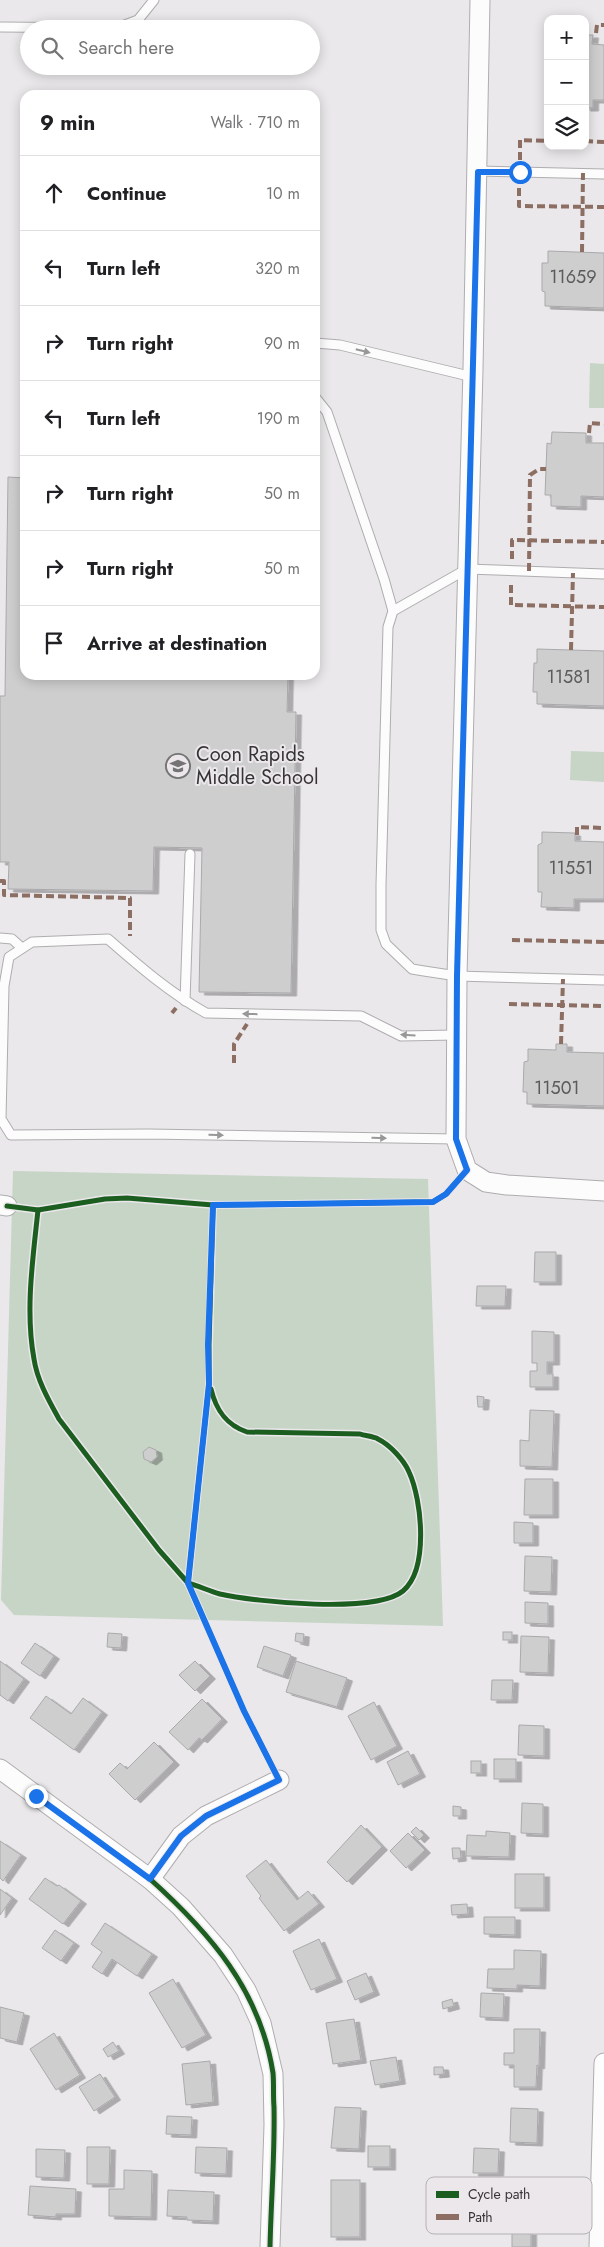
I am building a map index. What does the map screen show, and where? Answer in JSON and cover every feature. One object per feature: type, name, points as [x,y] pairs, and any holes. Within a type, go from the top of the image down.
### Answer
[{"type":"street","points":[[480,0],[478,172],[457,976],[456,1139],[467,1170],[486,1182],[604,1191]]},
{"type":"street","points":[[0,1769],[150,1879],[181,1907],[223,1955],[246,1990],[261,2023],[273,2074],[274,2125],[270,2247]]},
{"type":"street","points":[[150,1879],[181,1836],[206,1816],[279,1780]]},
{"type":"street","points":[[599,2247],[604,2063]]},
{"type":"lane","points":[[138,20],[154,0]]},
{"type":"lane","points":[[0,27],[20,27]]},
{"type":"lane","points":[[478,172],[604,174]]},
{"type":"lane","points":[[320,343],[340,345],[473,377]]},
{"type":"lane","points":[[320,403],[327,412],[384,579],[393,611],[388,627],[381,930],[386,944],[412,969],[457,976],[604,980]]},
{"type":"lane","points":[[393,611],[467,569],[604,574]]},
{"type":"lane","points":[[185,1001],[190,854]]},
{"type":"lane","points":[[0,938],[12,940],[22,948]]},
{"type":"lane","points":[[456,1035],[402,1036],[361,1016],[206,1013],[185,1001],[108,940],[32,942],[9,957],[4,986],[1,1119],[11,1135],[456,1139]]},
{"type":"green space","points":[[590,363],[604,364],[604,408],[589,408]]},
{"type":"green space","points":[[571,751],[604,752],[604,782],[570,780]]},
{"type":"green space","points":[[13,1171],[428,1179],[443,1626],[14,1615],[1,1600]]},
{"type":"building","points":[[589,35],[593,35],[592,44],[604,45],[604,100],[593,100],[593,108],[589,108]]},
{"type":"building","points":[[548,251],[604,253],[604,308],[545,306],[545,292],[542,291],[542,263],[548,263]]},
{"type":"building","points":[[552,432],[586,433],[586,443],[604,443],[604,497],[581,496],[581,507],[551,506],[551,495],[545,495],[547,443],[551,444]]},
{"type":"building","name":"Coon Rapids Middle School","points":[[8,477],[20,478],[20,680],[288,680],[287,712],[296,712],[291,993],[199,992],[202,848],[154,847],[153,891],[8,889],[9,862],[0,862],[0,696],[5,696]]},
{"type":"building","points":[[537,649],[604,651],[604,706],[537,704],[537,692],[533,692],[534,663],[537,663]]},
{"type":"building","points":[[542,832],[575,833],[575,841],[604,842],[604,899],[574,899],[574,908],[541,907],[542,892],[538,892],[538,845],[542,843]]},
{"type":"building","points":[[556,1044],[567,1044],[567,1052],[604,1053],[604,1106],[527,1104],[527,1092],[523,1092],[524,1062],[528,1061],[528,1049],[556,1050]]},
{"type":"building","points":[[535,1252],[556,1252],[556,1282],[534,1282]]},
{"type":"building","points":[[477,1286],[506,1286],[505,1306],[476,1306]]},
{"type":"building","points":[[532,1331],[554,1332],[554,1362],[547,1362],[547,1374],[553,1374],[553,1387],[530,1387],[530,1371],[537,1371],[537,1363],[532,1363]]},
{"type":"building","points":[[477,1396],[484,1397],[483,1407],[478,1407]]},
{"type":"building","points":[[530,1410],[554,1411],[552,1467],[520,1466],[520,1440],[529,1441]]},
{"type":"building","points":[[149,1447],[156,1450],[157,1457],[151,1462],[144,1459],[143,1452]]},
{"type":"building","points":[[525,1479],[553,1479],[553,1515],[524,1515]]},
{"type":"building","points":[[514,1522],[533,1523],[533,1543],[514,1543]]},
{"type":"building","points":[[525,1556],[552,1557],[551,1592],[524,1591]]},
{"type":"building","points":[[525,1602],[548,1603],[548,1624],[525,1623]]},
{"type":"building","points":[[503,1632],[512,1632],[512,1640],[503,1640]]},
{"type":"building","points":[[108,1633],[122,1634],[121,1648],[107,1647]]},
{"type":"building","points":[[296,1633],[304,1634],[303,1643],[295,1641]]},
{"type":"building","points":[[521,1636],[549,1637],[548,1673],[520,1672]]},
{"type":"building","points":[[35,1643],[54,1656],[40,1676],[21,1663]]},
{"type":"building","points":[[264,1646],[291,1655],[283,1676],[257,1667]]},
{"type":"building","points":[[0,1661],[24,1679],[8,1701],[0,1695]]},
{"type":"building","points":[[195,1661],[210,1676],[195,1691],[179,1675]]},
{"type":"building","points":[[296,1661],[347,1678],[337,1707],[286,1692]]},
{"type":"building","points":[[492,1680],[513,1680],[512,1700],[491,1700]]},
{"type":"building","points":[[46,1696],[71,1714],[83,1698],[102,1712],[74,1750],[30,1718]]},
{"type":"building","points":[[202,1699],[222,1719],[202,1740],[199,1738],[188,1750],[169,1732]]},
{"type":"building","points":[[374,1702],[397,1746],[371,1760],[348,1716]]},
{"type":"building","points":[[519,1725],[544,1726],[544,1756],[518,1755]]},
{"type":"building","points":[[154,1742],[174,1762],[135,1800],[109,1774],[120,1763],[127,1769]]},
{"type":"building","points":[[408,1751],[420,1774],[398,1785],[387,1762]]},
{"type":"building","points":[[494,1759],[516,1759],[516,1779],[494,1779]]},
{"type":"building","points":[[471,1761],[481,1761],[481,1773],[471,1773]]},
{"type":"building","points":[[522,1803],[543,1804],[543,1834],[521,1833]]},
{"type":"building","points":[[453,1806],[461,1807],[461,1816],[453,1816]]},
{"type":"building","points":[[361,1825],[382,1847],[347,1882],[327,1862]]},
{"type":"building","points":[[416,1827],[424,1835],[419,1840],[411,1832]]},
{"type":"building","points":[[486,1831],[510,1833],[509,1857],[466,1856],[467,1835],[486,1836]]},
{"type":"building","points":[[408,1833],[425,1850],[406,1868],[390,1851]]},
{"type":"building","points":[[0,1841],[21,1855],[3,1881],[0,1878]]},
{"type":"building","points":[[452,1848],[460,1848],[461,1858],[453,1859]]},
{"type":"building","points":[[266,1860],[297,1900],[308,1891],[319,1904],[284,1931],[259,1898],[261,1896],[246,1876]]},
{"type":"building","points":[[515,1874],[544,1874],[544,1908],[515,1908]]},
{"type":"building","points":[[45,1878],[57,1886],[59,1885],[81,1901],[63,1924],[29,1899]]},
{"type":"building","points":[[0,1889],[12,1898],[0,1915]]},
{"type":"building","points":[[467,1904],[468,1914],[452,1915],[451,1905]]},
{"type":"building","points":[[484,1917],[515,1917],[515,1935],[484,1934]]},
{"type":"building","points":[[105,1923],[152,1954],[137,1976],[112,1959],[102,1974],[92,1967],[102,1952],[91,1944]]},
{"type":"building","points":[[55,1930],[74,1943],[61,1961],[42,1948]]},
{"type":"building","points":[[319,1939],[337,1979],[311,1990],[293,1951]]},
{"type":"building","points":[[514,1950],[541,1951],[540,1986],[517,1985],[517,1989],[487,1988],[488,1969],[514,1969]]},
{"type":"building","points":[[366,1973],[374,1992],[355,2000],[347,1981]]},
{"type":"building","points":[[173,1979],[206,2035],[182,2048],[149,1993]]},
{"type":"building","points":[[481,1993],[504,1994],[503,2018],[480,2017]]},
{"type":"building","points":[[452,1999],[454,2006],[443,2009],[442,2002]]},
{"type":"building","points":[[0,2007],[24,2013],[17,2042],[0,2038]]},
{"type":"building","points":[[354,2019],[361,2060],[333,2064],[326,2023]]},
{"type":"building","points":[[514,2029],[540,2029],[539,2066],[537,2065],[536,2087],[514,2087],[514,2065],[504,2065],[504,2053],[514,2053]]},
{"type":"building","points":[[54,2033],[80,2075],[56,2090],[30,2049]]},
{"type":"building","points":[[113,2042],[119,2051],[108,2057],[103,2049]]},
{"type":"building","points":[[396,2057],[400,2081],[375,2085],[370,2061]]},
{"type":"building","points":[[210,2061],[213,2102],[186,2105],[182,2064]]},
{"type":"building","points":[[434,2067],[443,2067],[444,2074],[434,2075]]},
{"type":"building","points":[[100,2074],[115,2097],[94,2111],[79,2087]]},
{"type":"building","points":[[335,2107],[361,2108],[359,2149],[331,2148]]},
{"type":"building","points":[[511,2108],[538,2109],[537,2143],[510,2142]]},
{"type":"building","points":[[167,2116],[192,2117],[191,2135],[166,2134]]},
{"type":"building","points":[[368,2146],[390,2146],[390,2167],[368,2167]]},
{"type":"building","points":[[87,2147],[110,2147],[109,2184],[87,2184]]},
{"type":"building","points":[[196,2147],[227,2148],[226,2174],[195,2173]]},
{"type":"building","points":[[474,2148],[499,2149],[498,2173],[473,2173]]},
{"type":"building","points":[[36,2149],[65,2150],[64,2178],[36,2177]]},
{"type":"building","points":[[124,2170],[152,2171],[151,2217],[109,2216],[109,2189],[124,2189]]},
{"type":"building","points":[[331,2180],[360,2180],[360,2237],[331,2237]]},
{"type":"building","points":[[30,2186],[76,2189],[75,2214],[56,2214],[56,2217],[28,2215]]},
{"type":"building","points":[[168,2190],[214,2192],[213,2221],[187,2220],[187,2217],[167,2216]]},
{"type":"building","points":[[512,2234],[531,2234],[531,2247],[512,2247]]},
{"type":"marked path","points":[[596,33],[597,25],[604,25]]},
{"type":"marked path","points":[[520,160],[520,140],[544,141]]},
{"type":"marked path","points":[[589,141],[604,142]]},
{"type":"marked path","points":[[582,252],[583,173]]},
{"type":"marked path","points":[[519,188],[519,206],[604,207]]},
{"type":"marked path","points":[[589,433],[590,423],[604,424]]},
{"type":"marked path","points":[[529,571],[530,475],[539,469],[546,469]]},
{"type":"marked path","points":[[512,559],[512,540],[604,542]]},
{"type":"marked path","points":[[571,650],[573,573]]},
{"type":"marked path","points":[[511,585],[511,605],[604,607]]},
{"type":"marked path","points":[[577,835],[577,827],[604,828]]},
{"type":"marked path","points":[[0,881],[4,881],[4,895],[130,898],[130,936]]},
{"type":"marked path","points":[[512,940],[604,942]]},
{"type":"marked path","points":[[561,1044],[563,979]]},
{"type":"marked path","points":[[509,1004],[604,1006]]},
{"type":"marked path","points":[[172,1013],[176,1008]]},
{"type":"marked path","points":[[234,1063],[234,1044],[247,1024]]},
{"type":"cycle path","points":[[188,1583],[209,1384],[213,1205],[433,1202],[446,1194],[467,1170]]},
{"type":"cycle path","points":[[7,1206],[38,1210],[105,1199],[127,1198],[213,1205]]},
{"type":"cycle path","points":[[38,1210],[32,1266],[30,1322],[34,1359],[47,1398],[59,1419],[159,1550],[188,1583],[244,1711],[279,1780],[206,1816],[181,1836],[150,1879],[193,1920],[212,1942],[244,1989],[257,2015],[273,2073],[274,2142],[270,2247]]},
{"type":"cycle path","points":[[188,1583],[220,1594],[286,1603],[342,1604],[368,1602],[389,1598],[403,1591],[411,1581],[417,1567],[420,1551],[420,1516],[414,1484],[404,1463],[387,1445],[376,1438],[360,1434],[247,1432],[233,1425],[223,1416],[216,1404],[211,1389]]},
{"type":"place","name":"Coon Rapids Middle School","points":[[178,766]]},
{"type":"route","points":[[36,1796],[150,1879],[181,1836],[206,1816],[235,1800],[279,1780],[244,1711],[188,1583],[209,1384],[208,1345],[213,1205],[406,1204],[433,1202],[446,1194],[467,1170],[456,1139],[457,976],[478,172],[520,172]]}]
